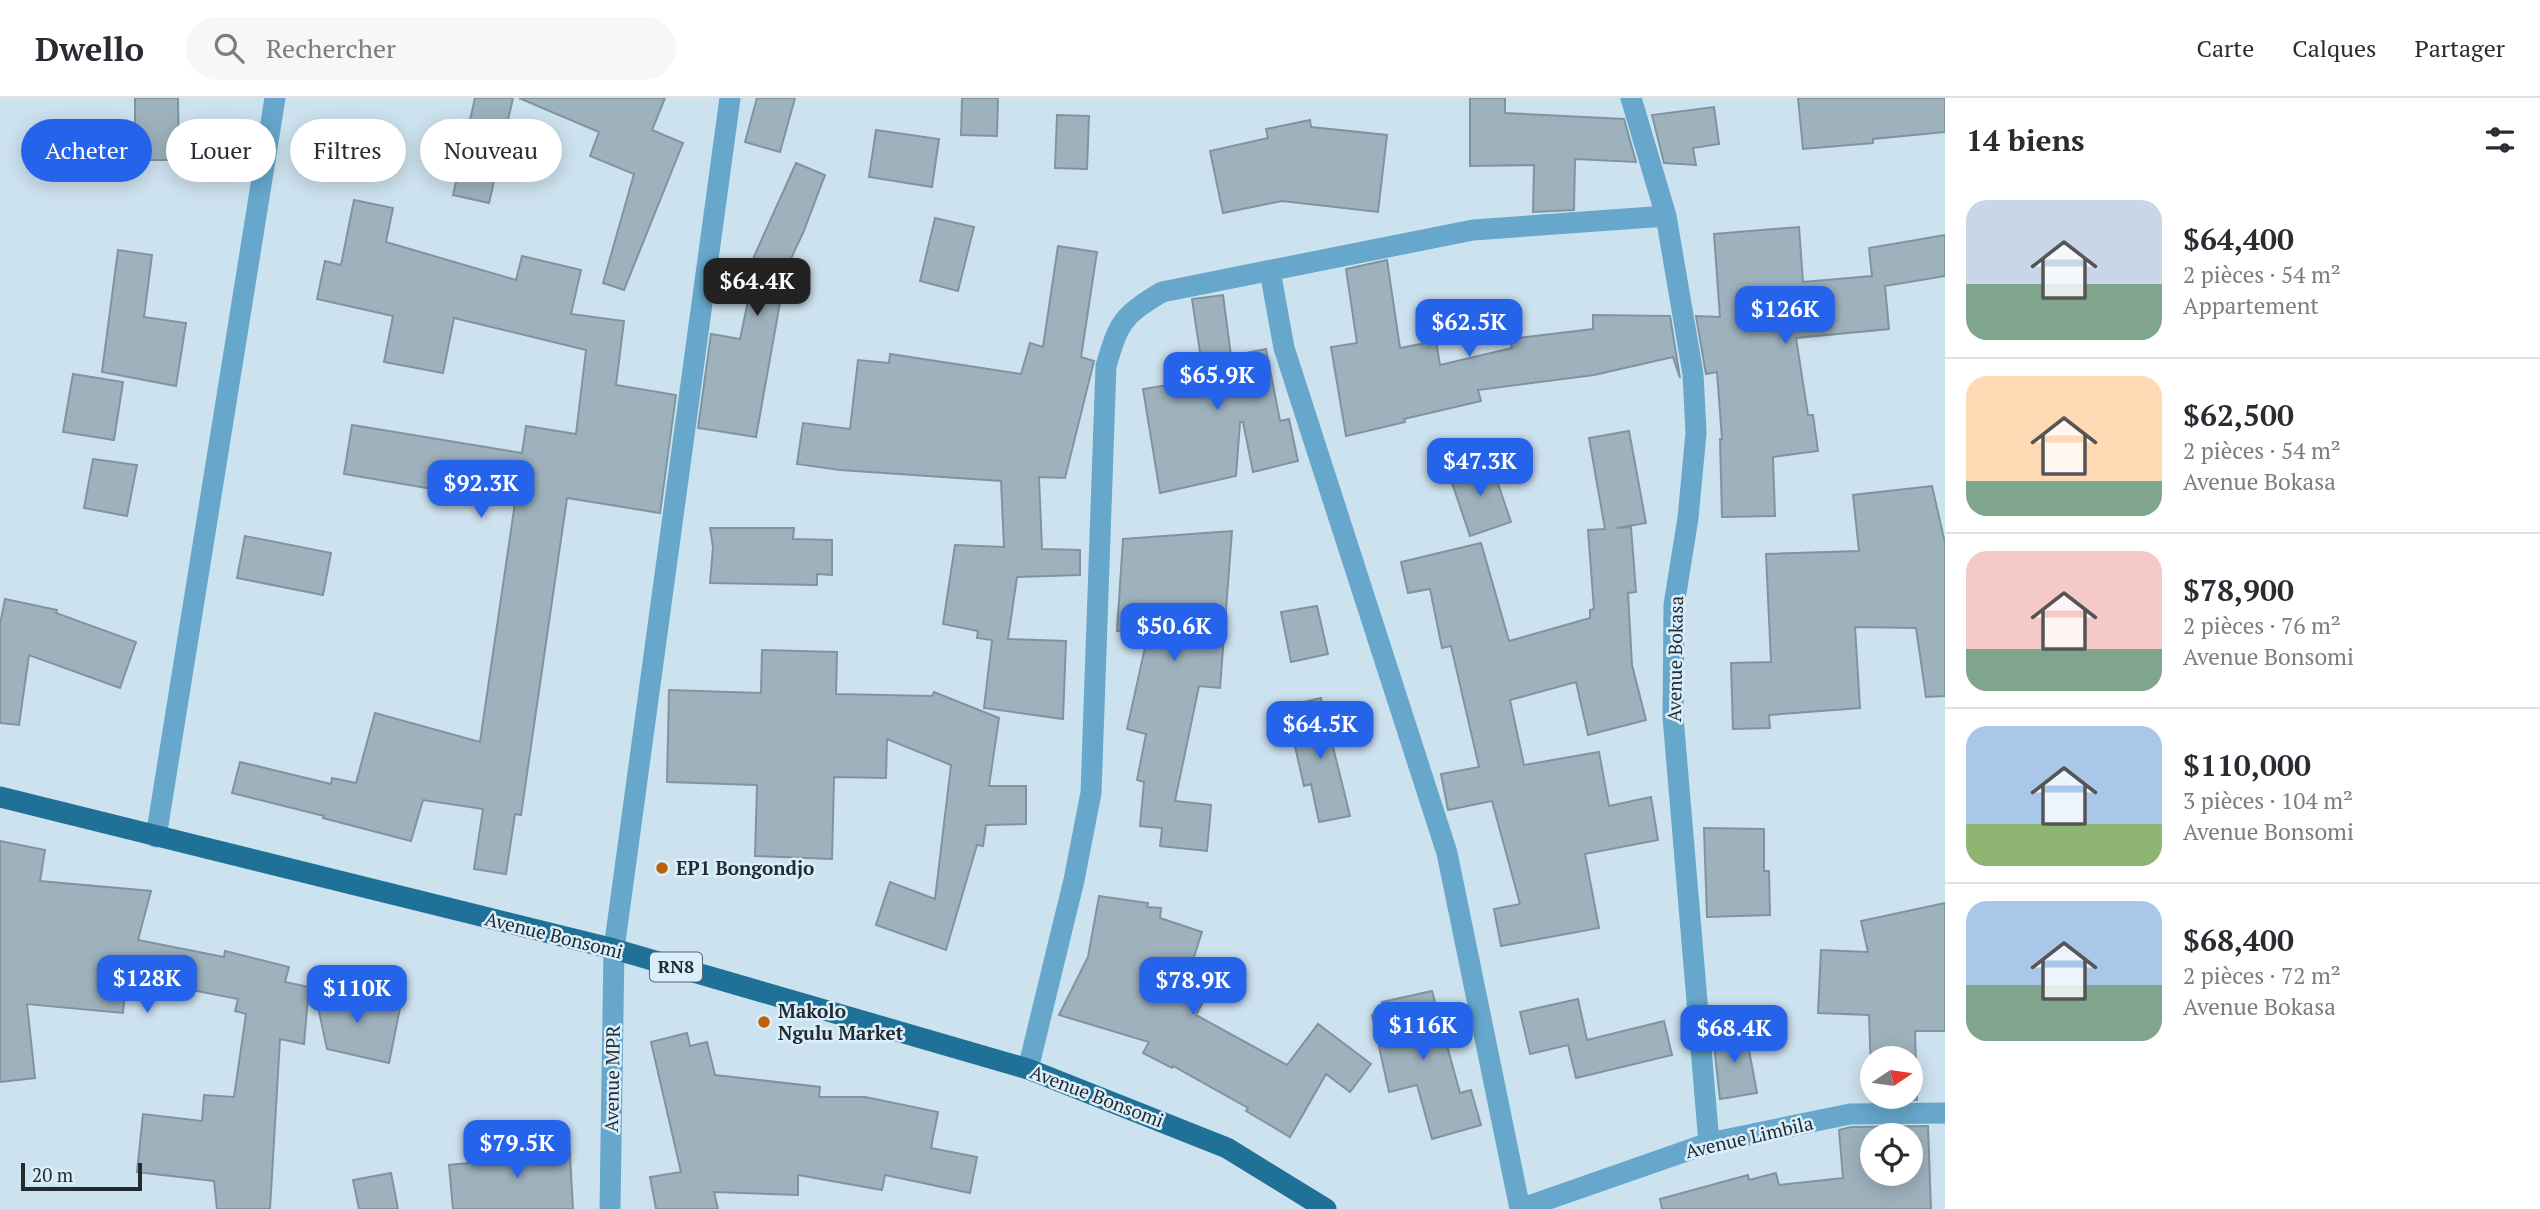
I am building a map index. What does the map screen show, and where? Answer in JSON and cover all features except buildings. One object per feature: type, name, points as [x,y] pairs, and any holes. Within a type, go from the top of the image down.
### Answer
[{"type":"main road","name":"Avenue Bonsomi","points":[[0,797],[614,949],[1028,1069],[1227,1148],[1326,1209]]},
{"type":"street","points":[[156,837],[275,98]]},
{"type":"street","name":"Avenue MPR","points":[[610,1209],[614,949],[730,98]]},
{"type":"street","name":"Avenue Bokasa","points":[[1631,98],[1666,216],[1693,374],[1696,433],[1688,518],[1674,605],[1673,717],[1709,1143]]},
{"type":"street","points":[[1028,1069],[1074,880],[1091,793],[1106,366],[1117,329],[1136,308],[1163,292],[1472,230],[1666,216]]},
{"type":"street","points":[[1270,271],[1284,348],[1447,853],[1520,1209]]},
{"type":"street","name":"Avenue Limbila","points":[[1520,1209],[1709,1143],[1850,1114],[1945,1113]]},
{"type":"place","name":"EP1 Bongondjo","points":[[662,868]]},
{"type":"place","name":"Makolo Ngulu Market","points":[[764,1022]]}]
